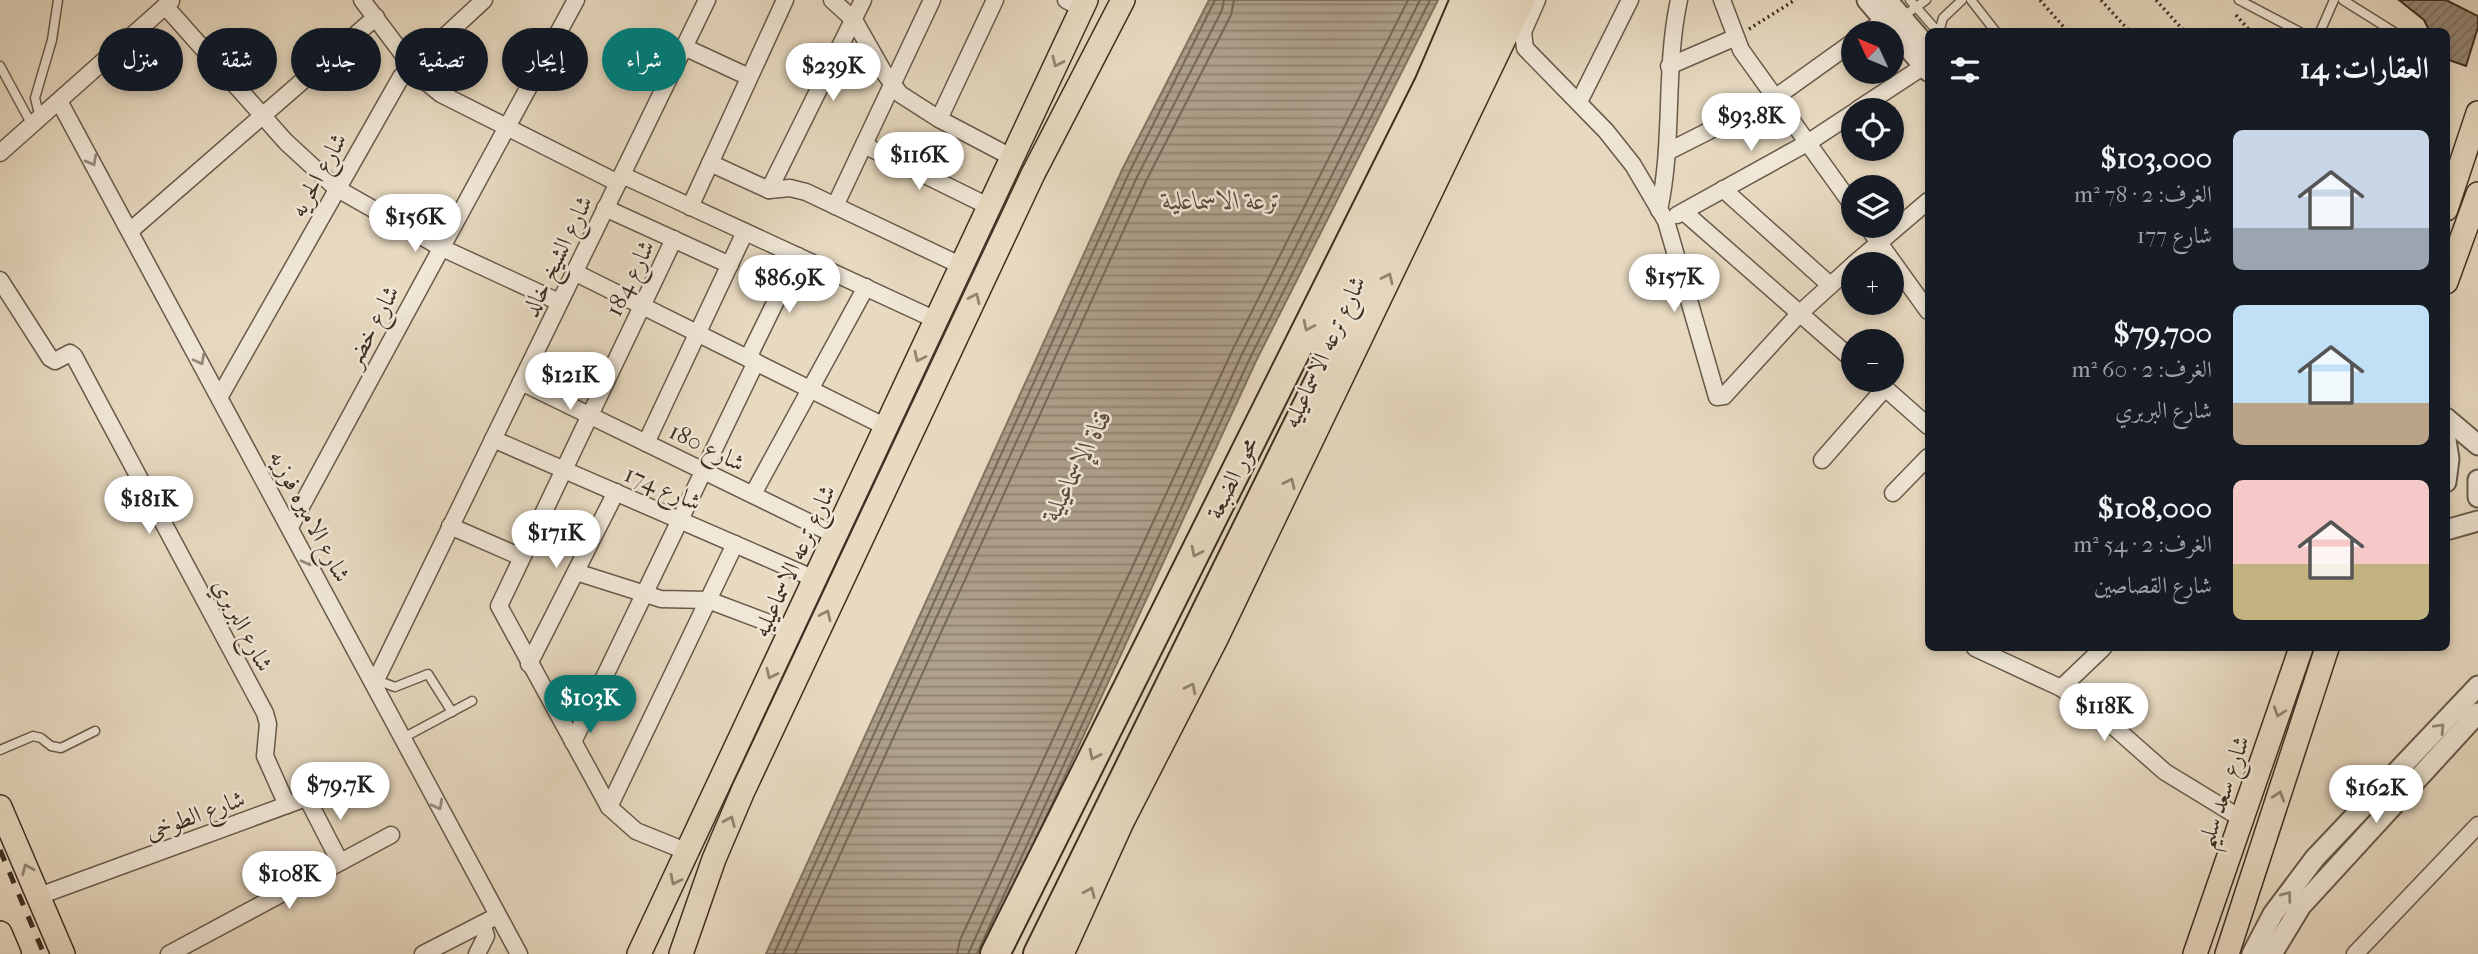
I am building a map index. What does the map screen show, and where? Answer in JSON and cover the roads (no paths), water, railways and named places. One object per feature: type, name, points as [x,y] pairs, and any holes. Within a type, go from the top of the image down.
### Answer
[{"type":"highway","name":"محور الضبعة","points":[[995,954],[1429,84],[1465,0]]},
{"type":"highway","name":"محور الضبعة","points":[[1033,952],[1488,38],[1502,0]]},
{"type":"highway","points":[[1488,38],[1521,0]]},
{"type":"main road","points":[[681,954],[714,859],[743,791],[1033,174],[1123,0]]},
{"type":"main road","name":"شارع ترعه الاسماعيليه","points":[[1033,952],[1483,0]]},
{"type":"main road","name":"شارع ترعه الاسماعيليه","points":[[1062,954],[1122,822],[1216,639],[1521,0]]},
{"type":"main road","name":"شارع ترعه الاسماعيليه","points":[[639,954],[1013,158],[1078,3]]},
{"type":"main road","points":[[2450,197],[2478,113]]},
{"type":"main road","points":[[2450,271],[2478,194]]},
{"type":"main road","name":"شارع سعد سليم","points":[[2195,954],[2300,651]]},
{"type":"main road","points":[[2227,954],[2327,651]]},
{"type":"main road","points":[[0,807],[63,954]]},
{"type":"main road","points":[[0,933],[9,954]]},
{"type":"street","points":[[362,0],[395,43]]},
{"type":"street","name":"شارع الحريه","points":[[453,28],[484,0]]},
{"type":"street","name":"شارع خضر","points":[[290,527],[576,0]]},
{"type":"street","name":"شارع الشيخ خالد","points":[[686,43],[707,0]]},
{"type":"street","points":[[690,207],[785,0]]},
{"type":"street","points":[[832,0],[854,20],[892,85],[909,100],[1013,158]]},
{"type":"street","points":[[769,190],[863,0]]},
{"type":"street","points":[[835,206],[932,0]]},
{"type":"street","points":[[939,119],[995,0]]},
{"type":"street","points":[[1537,0],[1522,32],[1525,48],[1579,102],[1633,165],[1662,215],[1717,397],[1724,396],[1800,313],[1841,276]]},
{"type":"street","points":[[1579,102],[1630,0]]},
{"type":"street","points":[[1662,215],[1669,66],[1679,0]]},
{"type":"street","points":[[1722,0],[1734,38],[1841,188]]},
{"type":"street","points":[[1867,0],[1903,11]]},
{"type":"street","points":[[1887,0],[1903,11],[1925,58]]},
{"type":"street","points":[[0,153],[169,3],[263,117],[336,188],[440,247],[559,302]]},
{"type":"street","points":[[1886,21],[1903,11]]},
{"type":"street","points":[[130,231],[376,17]]},
{"type":"street","points":[[1669,66],[1734,38]]},
{"type":"street","points":[[686,48],[749,77]]},
{"type":"street","points":[[1667,152],[1776,97],[1841,51]]},
{"type":"street","points":[[1875,98],[1925,63]]},
{"type":"street","name":"شارع الحريه","points":[[220,396],[395,86]]},
{"type":"street","points":[[438,91],[507,127],[620,179],[690,207],[936,320]]},
{"type":"street","name":"شارع الشيخ خالد","points":[[375,682],[663,91]]},
{"type":"street","name":"شارع الاميره فوزيه","points":[[59,101],[375,682],[490,920],[519,954]]},
{"type":"street","points":[[1662,215],[1684,212],[1810,142],[1841,121]]},
{"type":"street","points":[[864,145],[990,207]]},
{"type":"street","points":[[710,163],[769,190],[799,189],[962,266]]},
{"type":"street","points":[[1723,189],[1830,285]]},
{"type":"street","points":[[1869,252],[1925,204]]},
{"type":"street","points":[[605,208],[730,265]]},
{"type":"street","points":[[1684,212],[1841,349]]},
{"type":"street","points":[[646,443],[745,232]]},
{"type":"street","points":[[1875,238],[1925,308]]},
{"type":"street","name":"شارع 184","points":[[529,664],[502,615],[500,601],[674,239]]},
{"type":"street","points":[[573,743],[682,521],[798,256]]},
{"type":"street","points":[[574,272],[886,427]]},
{"type":"street","name":"شارع البربري","points":[[0,280],[50,358],[55,361],[70,353],[74,356],[265,713],[268,724],[265,756],[287,805]]},
{"type":"street","points":[[753,494],[866,287]]},
{"type":"street","name":"شارع 180","points":[[521,382],[835,535]]},
{"type":"street","points":[[1822,460],[1875,392]]},
{"type":"street","points":[[1890,392],[1925,423]]},
{"type":"street","points":[[2450,421],[2478,445]]},
{"type":"street","name":"شارع 174","points":[[493,439],[815,579]]},
{"type":"street","points":[[1893,493],[1925,460]]},
{"type":"street","points":[[2478,480],[2478,497]]},
{"type":"street","points":[[616,492],[529,664],[609,807],[636,831],[688,852]]},
{"type":"street","points":[[2450,529],[2478,521]]},
{"type":"street","points":[[450,526],[521,557]]},
{"type":"street","points":[[609,807],[735,544]]},
{"type":"street","points":[[576,572],[646,595],[676,601],[708,600],[790,631]]},
{"type":"street","points":[[1991,651],[2061,688],[2105,719],[2165,772],[2242,819]]},
{"type":"street","points":[[2061,688],[2100,651]]},
{"type":"street","points":[[2252,954],[2273,915],[2315,858],[2478,686]]},
{"type":"street","points":[[2275,952],[2301,906],[2478,713]]},
{"type":"street","name":"شارع الطوخى","points":[[39,896],[366,776]]},
{"type":"street","points":[[307,798],[340,862]]},
{"type":"street","points":[[2355,954],[2478,825]]},
{"type":"street","points":[[169,954],[391,835]]},
{"type":"street","points":[[423,954],[490,920]]},
{"type":"street","points":[[477,954],[490,920]]},
{"type":"lane","points":[[36,121],[35,98],[52,40],[58,0]]},
{"type":"lane","points":[[1903,11],[1926,0]]},
{"type":"lane","points":[[1940,28],[1943,18],[1962,0]]},
{"type":"lane","points":[[1971,0],[1993,28]]},
{"type":"lane","points":[[2239,0],[2292,28]]},
{"type":"lane","points":[[2322,28],[2334,0]]},
{"type":"lane","points":[[2343,0],[2388,28]]},
{"type":"lane","points":[[1903,11],[1932,28]]},
{"type":"lane","points":[[0,66],[36,121]]},
{"type":"lane","points":[[375,682],[395,687],[428,674],[452,712]]},
{"type":"lane","points":[[402,738],[472,701]]},
{"type":"lane","points":[[0,750],[33,736],[51,746],[61,748],[95,731]]},
{"type":"water","name":"ترعة الاسماعلية","points":[[1209,0],[1438,0],[1256,361],[983,954],[766,954],[1122,170]]},
{"type":"railway","points":[[0,850],[44,954]]},
{"type":"water label","name":"قناة الإسماعيلية","points":[[1077,465]]}]
